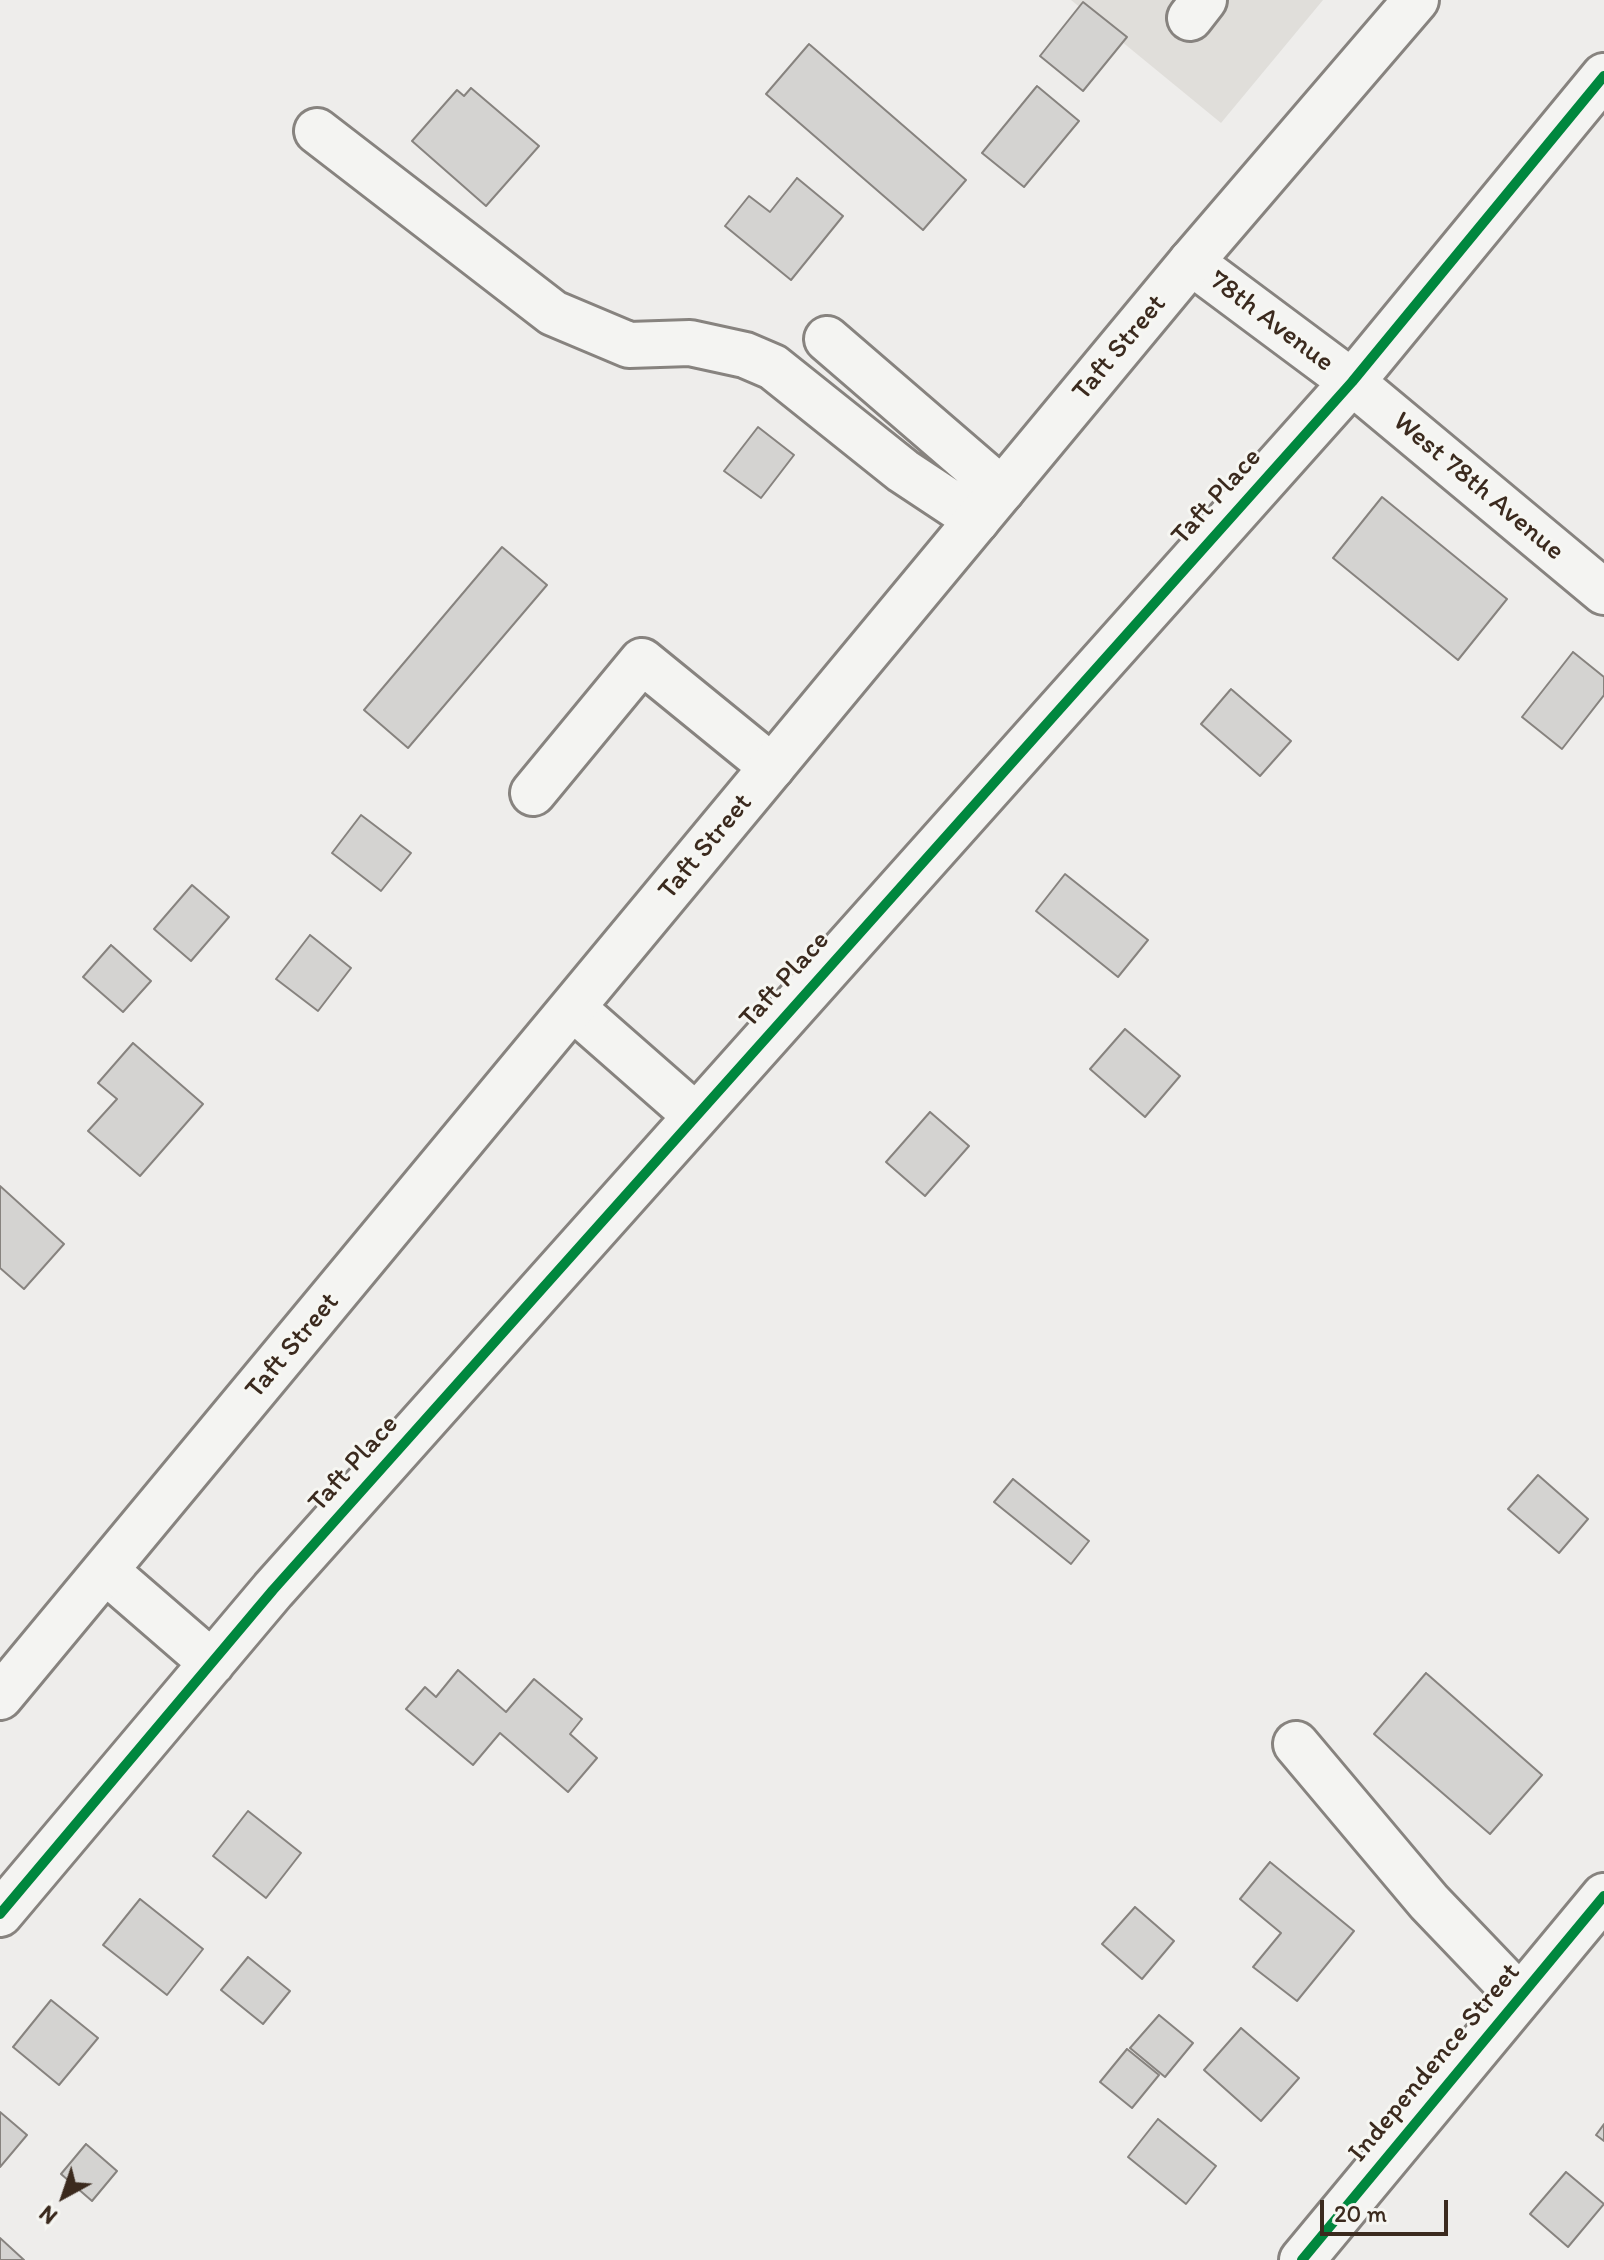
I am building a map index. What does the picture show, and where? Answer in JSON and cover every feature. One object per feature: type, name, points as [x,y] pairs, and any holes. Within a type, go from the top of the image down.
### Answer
[{"type":"street","name":"Taft Street","points":[[0,1697],[107,1572],[1191,262],[1416,0]]},
{"type":"street","name":"Taft Place","points":[[0,1914],[212,1663],[1352,382],[1604,76]]},
{"type":"street","points":[[317,131],[553,313],[629,345],[690,343],[745,355],[773,367],[903,471],[989,505]]},
{"type":"street","name":"78th Avenue","points":[[1191,262],[1352,382]]},
{"type":"street","points":[[827,339],[989,505]]},
{"type":"street","name":"West 78th Avenue","points":[[1352,382],[1604,592]]},
{"type":"street","points":[[533,793],[642,661],[772,767]]},
{"type":"street","points":[[573,1008],[696,1116]]},
{"type":"street","points":[[107,1572],[212,1663]]},
{"type":"street","points":[[1296,1744],[1419,1891],[1520,1997]]},
{"type":"street","name":"Independence Street","points":[[1302,2260],[1604,1896]]},
{"type":"shaded area","points":[[1071,0],[1323,0],[1221,123]]},
{"type":"building","points":[[1083,2],[1127,37],[1083,91],[1040,56]]},
{"type":"building","points":[[809,44],[966,180],[923,230],[766,94]]},
{"type":"building","points":[[1037,86],[1079,121],[1024,187],[982,153]]},
{"type":"building","points":[[471,88],[539,146],[486,206],[412,141],[457,90],[464,96]]},
{"type":"building","points":[[797,178],[843,216],[791,280],[725,226],[749,196],[770,212]]},
{"type":"building","points":[[758,427],[794,455],[761,498],[724,471]]},
{"type":"building","points":[[1382,497],[1507,599],[1458,660],[1333,558]]},
{"type":"building","points":[[502,547],[547,585],[408,748],[364,710]]},
{"type":"building","points":[[1573,652],[1604,677],[1604,695],[1562,749],[1522,717]]},
{"type":"building","points":[[1231,689],[1291,741],[1260,776],[1201,724]]},
{"type":"building","points":[[361,815],[411,853],[381,891],[332,853]]},
{"type":"building","points":[[1065,874],[1148,940],[1118,977],[1036,911]]},
{"type":"building","points":[[192,885],[229,917],[191,961],[154,929]]},
{"type":"building","points":[[310,935],[351,968],[318,1011],[276,979]]},
{"type":"building","points":[[111,945],[151,981],[123,1012],[83,977]]},
{"type":"building","points":[[1125,1029],[1180,1076],[1145,1117],[1090,1069]]},
{"type":"building","points":[[133,1043],[203,1104],[140,1176],[88,1131],[117,1099],[98,1083]]},
{"type":"building","points":[[930,1112],[969,1146],[925,1196],[886,1162]]},
{"type":"building","points":[[0,1186],[64,1244],[24,1289],[0,1268]]},
{"type":"building","points":[[1538,1475],[1588,1519],[1559,1553],[1508,1509]]},
{"type":"building","points":[[1013,1479],[1089,1541],[1071,1564],[994,1502]]},
{"type":"building","points":[[458,1670],[506,1712],[534,1679],[582,1719],[570,1734],[597,1758],[568,1792],[500,1733],[473,1765],[406,1709],[425,1687],[436,1697]]},
{"type":"building","points":[[1426,1673],[1542,1775],[1490,1834],[1374,1734]]},
{"type":"building","points":[[248,1811],[301,1853],[266,1898],[213,1856]]},
{"type":"building","points":[[1270,1862],[1354,1931],[1297,2001],[1253,1967],[1281,1933],[1240,1899]]},
{"type":"building","points":[[140,1899],[203,1949],[167,1995],[103,1945]]},
{"type":"building","points":[[1135,1907],[1174,1941],[1142,1979],[1102,1944]]},
{"type":"building","points":[[248,1957],[290,1991],[263,2024],[221,1990]]},
{"type":"building","points":[[51,2000],[98,2038],[59,2085],[13,2047]]},
{"type":"building","points":[[1159,2015],[1193,2043],[1165,2077],[1130,2048]]},
{"type":"building","points":[[1241,2028],[1299,2078],[1261,2121],[1204,2070]]},
{"type":"building","points":[[1127,2049],[1159,2075],[1132,2108],[1100,2082]]},
{"type":"building","points":[[0,2112],[27,2135],[0,2167]]},
{"type":"building","points":[[1158,2119],[1216,2166],[1186,2204],[1128,2157]]},
{"type":"building","points":[[1604,2124],[1604,2141],[1596,2135]]},
{"type":"building","points":[[86,2144],[117,2171],[92,2201],[61,2174]]},
{"type":"building","points":[[1566,2172],[1604,2204],[1568,2247],[1530,2214]]},
{"type":"building","points":[[0,2238],[24,2260],[0,2260]]},
{"type":"cycle path","points":[[0,1914],[273,1590],[1352,382],[1604,76]]},
{"type":"cycle path","points":[[1302,2260],[1604,1896]]}]
